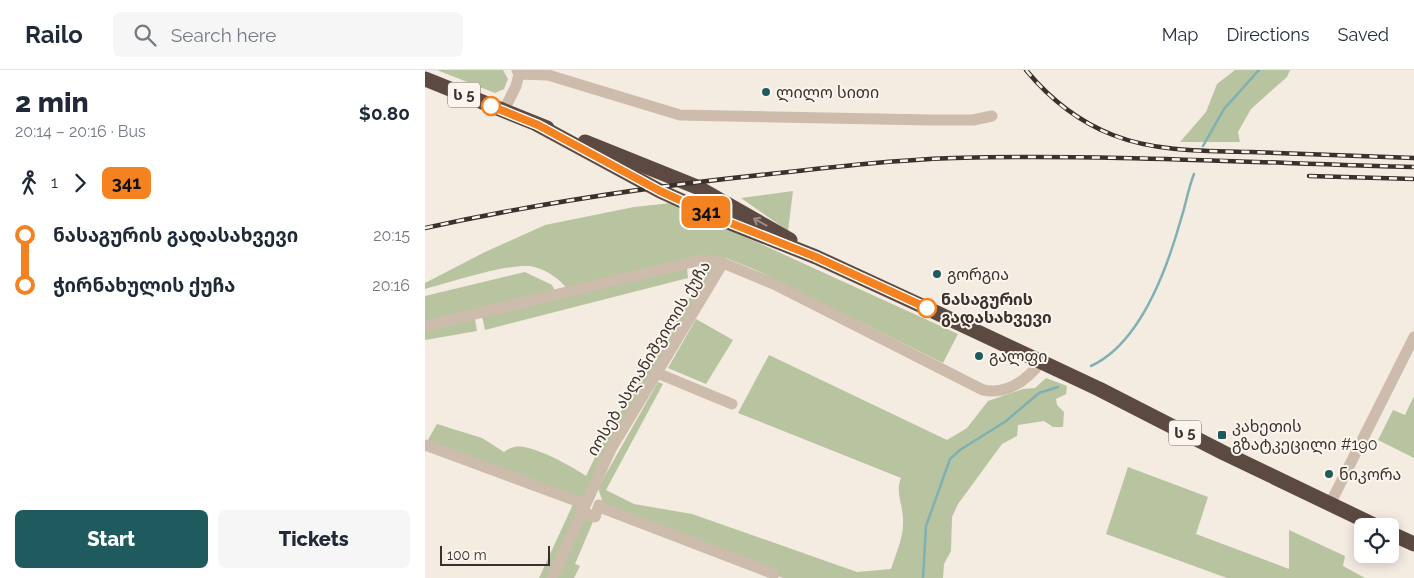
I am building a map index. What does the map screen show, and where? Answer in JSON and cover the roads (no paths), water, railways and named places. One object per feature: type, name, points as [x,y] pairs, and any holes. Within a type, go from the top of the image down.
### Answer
[{"type":"highway","name":"ს 5","points":[[425,79],[538,125],[660,191],[728,222],[816,257],[1041,362],[1359,518]]},
{"type":"highway","points":[[1399,537],[1414,544]]},
{"type":"street","points":[[504,110],[516,86],[518,72],[548,75],[680,115],[921,120],[973,120],[992,116]]},
{"type":"street","points":[[425,326],[701,260],[723,263]]},
{"type":"street","name":"იოსებ ასლანიშვილის ქუჩა","points":[[551,578],[611,449],[723,263],[776,285],[983,390],[995,392],[1006,390],[1030,376],[1041,362]]},
{"type":"street","points":[[1330,504],[1414,338]]},
{"type":"street","points":[[657,373],[732,404]]},
{"type":"street","points":[[425,445],[583,508],[595,517],[599,505]]},
{"type":"street","points":[[590,491],[599,505],[605,509],[774,574]]},
{"type":"waterway","points":[[1203,146],[1224,109],[1259,70]]},
{"type":"waterway","points":[[1091,366],[1109,355],[1124,340],[1138,323],[1149,303],[1168,260],[1194,174]]},
{"type":"waterway","points":[[923,578],[926,526],[950,459],[960,450],[1006,421],[1039,393],[1058,387]]},
{"type":"railway","points":[[1026,70],[1055,100],[1076,116],[1113,135],[1146,145],[1198,151],[1414,158]]},
{"type":"railway","points":[[425,228],[554,203],[640,190],[908,160],[1069,157],[1414,167]]},
{"type":"railway","points":[[1309,176],[1414,179]]},
{"type":"place","name":"ლილო სითი","points":[[766,92]]},
{"type":"place","name":"გორგია","points":[[937,274]]},
{"type":"place","name":"ნასაგურის გადასახვევი","points":[[927,308]]},
{"type":"place","name":"გალფი","points":[[979,356]]},
{"type":"place","name":"კახეთის გზატკეცილი #190","points":[[1222,435]]},
{"type":"place","name":"ნიკორა","points":[[1329,474]]}]
